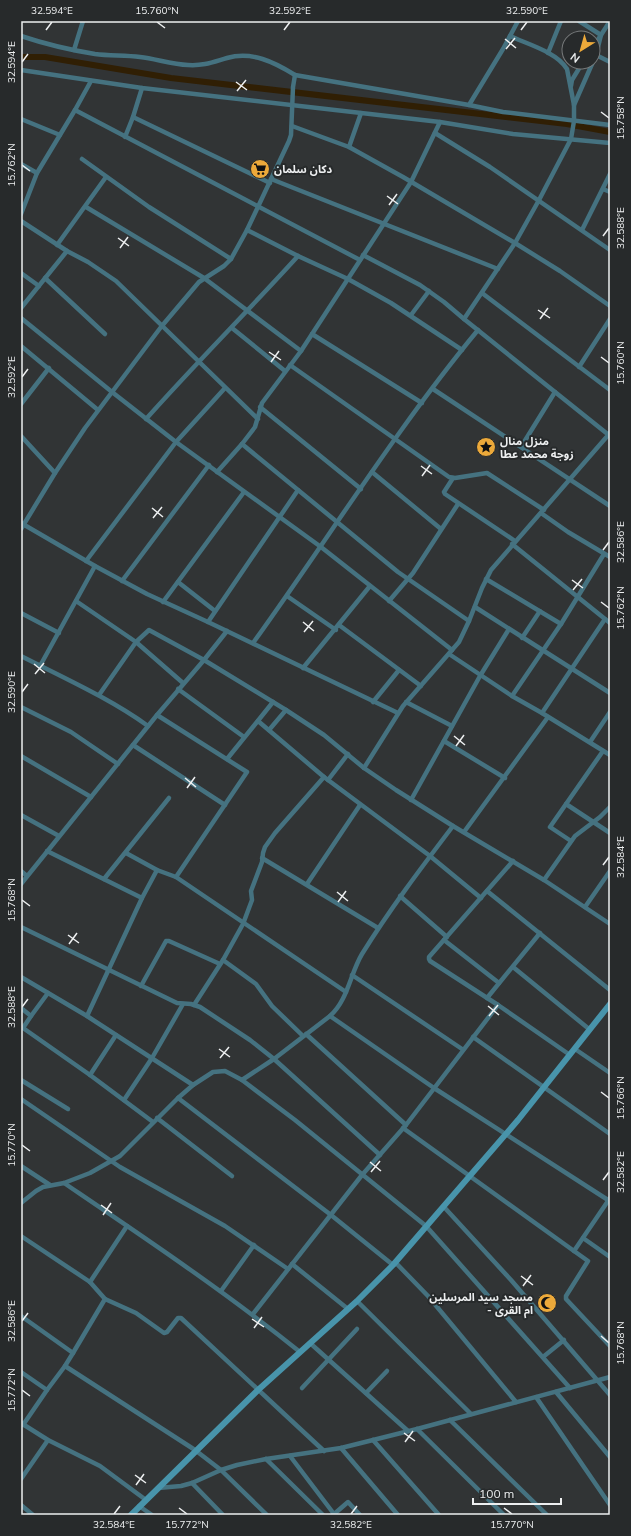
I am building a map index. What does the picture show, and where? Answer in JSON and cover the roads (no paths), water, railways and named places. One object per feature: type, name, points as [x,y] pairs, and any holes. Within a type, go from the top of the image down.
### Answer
[{"type":"street","points":[[74,50],[83,21]]},
{"type":"street","points":[[468,105],[518,21]]},
{"type":"street","points":[[548,53],[561,21]]},
{"type":"street","points":[[579,21],[593,30]]},
{"type":"street","points":[[601,35],[609,25]]},
{"type":"street","points":[[21,36],[95,54],[159,60],[189,65],[203,65],[216,63],[227,58],[253,56],[265,59],[295,74],[503,112],[610,125]]},
{"type":"street","points":[[464,319],[515,243],[539,200],[571,137],[574,121],[574,105],[567,69],[564,64],[548,53],[510,36]]},
{"type":"street","points":[[601,58],[610,62]]},
{"type":"street","points":[[21,70],[91,82],[440,122],[513,134],[571,137],[610,143]]},
{"type":"street","points":[[570,88],[572,80],[578,70]]},
{"type":"street","points":[[574,105],[589,70]]},
{"type":"street","points":[[295,74],[293,87],[292,126],[289,141],[247,230],[231,260],[204,278],[195,286],[161,327],[98,410],[22,525],[122,581],[163,602],[253,643],[398,713]]},
{"type":"street","points":[[21,214],[37,172],[91,82]]},
{"type":"street","points":[[125,137],[142,88]]},
{"type":"street","points":[[75,110],[360,260]]},
{"type":"street","points":[[349,147],[361,113]]},
{"type":"street","points":[[133,117],[270,181],[383,222],[498,269]]},
{"type":"street","points":[[21,119],[60,135]]},
{"type":"street","points":[[217,472],[255,427],[260,407],[301,351],[383,222],[411,182],[440,122]]},
{"type":"street","points":[[292,126],[349,147],[411,182],[560,271],[610,306]]},
{"type":"street","points":[[435,132],[539,200],[610,250]]},
{"type":"street","points":[[82,159],[106,177],[231,260]]},
{"type":"street","points":[[21,164],[37,172]]},
{"type":"street","points":[[582,230],[610,174]]},
{"type":"street","points":[[57,245],[86,207],[106,177]]},
{"type":"street","points":[[603,189],[610,192]]},
{"type":"street","points":[[86,207],[204,278],[301,351]]},
{"type":"street","points":[[21,221],[116,281],[161,327],[258,419]]},
{"type":"street","points":[[247,230],[348,279],[411,316],[462,350]]},
{"type":"street","points":[[21,308],[67,251]]},
{"type":"street","points":[[363,255],[429,291],[609,434],[491,570],[459,642],[406,702],[364,768]]},
{"type":"street","points":[[146,419],[298,256]]},
{"type":"street","points":[[21,272],[39,286]]},
{"type":"street","points":[[45,278],[105,334]]},
{"type":"street","points":[[411,316],[429,291]]},
{"type":"street","points":[[482,293],[610,390]]},
{"type":"street","points":[[21,318],[176,442],[320,547],[389,601],[480,676],[610,755]]},
{"type":"street","points":[[579,367],[610,319]]},
{"type":"street","points":[[232,328],[285,371]]},
{"type":"street","points":[[253,643],[422,402],[478,330]]},
{"type":"street","points":[[312,334],[422,402]]},
{"type":"street","points":[[21,346],[98,410]]},
{"type":"street","points":[[290,365],[449,477],[453,478],[486,473],[568,532],[610,557]]},
{"type":"street","points":[[21,404],[48,368]]},
{"type":"street","points":[[86,561],[176,442],[224,388]]},
{"type":"street","points":[[433,388],[610,506]]},
{"type":"street","points":[[521,447],[556,392]]},
{"type":"street","points":[[260,407],[360,489]]},
{"type":"street","points":[[21,436],[55,473]]},
{"type":"street","points":[[242,444],[408,579],[469,621]]},
{"type":"street","points":[[122,581],[209,465]]},
{"type":"street","points":[[372,472],[441,529]]},
{"type":"street","points":[[453,478],[444,493],[514,542],[577,597],[610,623]]},
{"type":"street","points":[[208,622],[298,490]]},
{"type":"street","points":[[163,602],[244,492]]},
{"type":"street","points":[[389,601],[408,579],[458,504]]},
{"type":"street","points":[[512,696],[604,554]]},
{"type":"street","points":[[40,666],[95,566]]},
{"type":"street","points":[[486,579],[560,624]]},
{"type":"street","points":[[178,582],[215,611]]},
{"type":"street","points":[[303,668],[336,630],[370,586]]},
{"type":"street","points":[[287,596],[336,630]]},
{"type":"street","points":[[76,601],[136,642],[183,683]]},
{"type":"street","points":[[474,607],[610,693]]},
{"type":"street","points":[[522,638],[540,611]]},
{"type":"street","points":[[21,613],[59,633]]},
{"type":"street","points":[[542,713],[605,619]]},
{"type":"street","points":[[339,625],[421,686]]},
{"type":"street","points":[[411,800],[480,676],[509,629]]},
{"type":"street","points":[[99,695],[136,642],[146,631],[151,631],[204,660],[286,710],[324,735],[364,768],[411,800],[544,880],[610,924]]},
{"type":"street","points":[[21,884],[178,689],[227,631]]},
{"type":"street","points":[[21,656],[99,695],[148,726]]},
{"type":"street","points":[[373,702],[399,670]]},
{"type":"street","points":[[178,689],[244,737]]},
{"type":"street","points":[[227,759],[273,702]]},
{"type":"street","points":[[406,702],[452,726]]},
{"type":"street","points":[[21,707],[71,732],[118,764]]},
{"type":"street","points":[[269,730],[286,710]]},
{"type":"street","points":[[590,742],[610,712]]},
{"type":"street","points":[[157,715],[247,772],[176,877]]},
{"type":"street","points":[[464,832],[505,778],[548,717]]},
{"type":"street","points":[[258,721],[360,805],[430,856],[481,898]]},
{"type":"street","points":[[444,741],[505,778]]},
{"type":"street","points":[[133,745],[225,805]]},
{"type":"street","points":[[571,841],[550,827],[603,751]]},
{"type":"street","points":[[194,1004],[243,924],[252,900],[251,890],[262,862],[263,852],[270,839],[348,754]]},
{"type":"street","points":[[21,756],[91,797]]},
{"type":"street","points":[[104,879],[169,798]]},
{"type":"street","points":[[566,804],[610,833]]},
{"type":"street","points":[[307,884],[360,805]]},
{"type":"street","points":[[544,880],[571,841],[610,807]]},
{"type":"street","points":[[21,815],[59,836]]},
{"type":"street","points":[[242,1080],[274,1059],[330,1016],[339,1006],[359,960],[378,928],[400,896],[454,826]]},
{"type":"street","points":[[47,851],[142,898]]},
{"type":"street","points":[[126,853],[157,870],[185,882],[243,924],[346,992]]},
{"type":"street","points":[[262,858],[378,928]]},
{"type":"street","points":[[513,861],[445,938],[429,959],[498,1004],[570,1054]]},
{"type":"street","points":[[87,1016],[142,898],[157,870]]},
{"type":"street","points":[[21,871],[27,876]]},
{"type":"street","points":[[585,907],[610,872]]},
{"type":"street","points":[[487,891],[610,990]]},
{"type":"street","points":[[400,896],[445,938],[499,983]]},
{"type":"street","points":[[21,927],[177,1003],[194,1004],[208,1012],[242,1034],[274,1059],[380,1154]]},
{"type":"street","points":[[487,998],[540,933]]},
{"type":"street","points":[[141,986],[166,941],[221,962],[256,984],[272,1006],[404,1126],[469,1176],[588,1261],[566,1296],[566,1299],[610,1346]]},
{"type":"street","points":[[512,967],[589,1030]]},
{"type":"street","points":[[352,975],[462,1049]]},
{"type":"street","points":[[21,977],[87,1016],[194,1086]]},
{"type":"street","points":[[48,993],[22,1029],[90,1075],[153,1122]]},
{"type":"street","points":[[124,1100],[152,1058],[183,1004]]},
{"type":"street","points":[[253,1314],[362,1175],[404,1126],[498,1004]]},
{"type":"street","points":[[131,1515],[195,1450],[258,1390],[348,1309],[394,1264],[505,1135],[609,1005]]},
{"type":"street","points":[[21,1008],[31,1016]]},
{"type":"street","points":[[330,1016],[505,1135],[609,1199],[574,1251]]},
{"type":"street","points":[[90,1075],[116,1035]]},
{"type":"street","points":[[473,1037],[610,1134]]},
{"type":"street","points":[[575,1049],[610,1073]]},
{"type":"street","points":[[21,1203],[36,1191],[50,1185],[64,1183],[90,1173],[111,1162],[130,1148],[157,1118],[178,1098],[194,1086],[213,1072],[219,1071],[231,1073],[294,1120],[426,1226],[570,1388]]},
{"type":"street","points":[[21,1080],[68,1109]]},
{"type":"street","points":[[178,1098],[394,1264],[428,1296],[516,1402]]},
{"type":"street","points":[[21,1099],[111,1162],[225,1226],[288,1269]]},
{"type":"street","points":[[157,1118],[232,1176]]},
{"type":"street","points":[[21,1166],[50,1185]]},
{"type":"street","points":[[64,1183],[165,1251],[253,1314],[300,1352]]},
{"type":"street","points":[[444,1207],[564,1340],[610,1395]]},
{"type":"street","points":[[90,1282],[127,1226]]},
{"type":"street","points":[[21,1236],[90,1282],[105,1299],[136,1314],[164,1333],[167,1332],[178,1318],[181,1318],[324,1450]]},
{"type":"street","points":[[583,1238],[610,1257]]},
{"type":"street","points":[[220,1291],[254,1245]]},
{"type":"street","points":[[292,1264],[348,1309]]},
{"type":"street","points":[[105,1299],[73,1353],[48,1390],[22,1424],[48,1440],[100,1466],[146,1500]]},
{"type":"street","points":[[356,1301],[471,1414]]},
{"type":"street","points":[[21,1316],[73,1353]]},
{"type":"street","points":[[302,1388],[357,1329]]},
{"type":"street","points":[[544,1357],[564,1340]]},
{"type":"street","points":[[310,1343],[408,1431]]},
{"type":"street","points":[[64,1366],[195,1450],[221,1470],[267,1515]]},
{"type":"street","points":[[366,1393],[387,1371]]},
{"type":"street","points":[[21,1372],[48,1390]]},
{"type":"street","points":[[157,1489],[192,1483],[221,1470],[266,1459],[341,1448],[610,1377]]},
{"type":"street","points":[[556,1392],[610,1457]]},
{"type":"street","points":[[536,1397],[610,1505]]},
{"type":"street","points":[[450,1420],[547,1515]]},
{"type":"street","points":[[417,1429],[504,1515]]},
{"type":"street","points":[[21,1479],[48,1440]]},
{"type":"street","points":[[373,1440],[439,1515]]},
{"type":"street","points":[[341,1448],[398,1515]]},
{"type":"street","points":[[290,1456],[334,1514],[348,1502],[360,1515]]},
{"type":"street","points":[[266,1459],[323,1515]]},
{"type":"street","points":[[192,1483],[224,1515]]},
{"type":"street","points":[[21,1505],[33,1515]]},
{"type":"street","points":[[140,1506],[152,1515]]},
{"type":"waterway","points":[[21,57],[45,57],[171,78],[567,124],[610,132]]},
{"type":"place","name":"دكان سلمان","points":[[260,169]]},
{"type":"place","name":"منزل منال زوجة محمد عطا","points":[[486,447]]},
{"type":"place","name":"مسجد سيد المرسلين - ام القرى","points":[[547,1303]]}]
